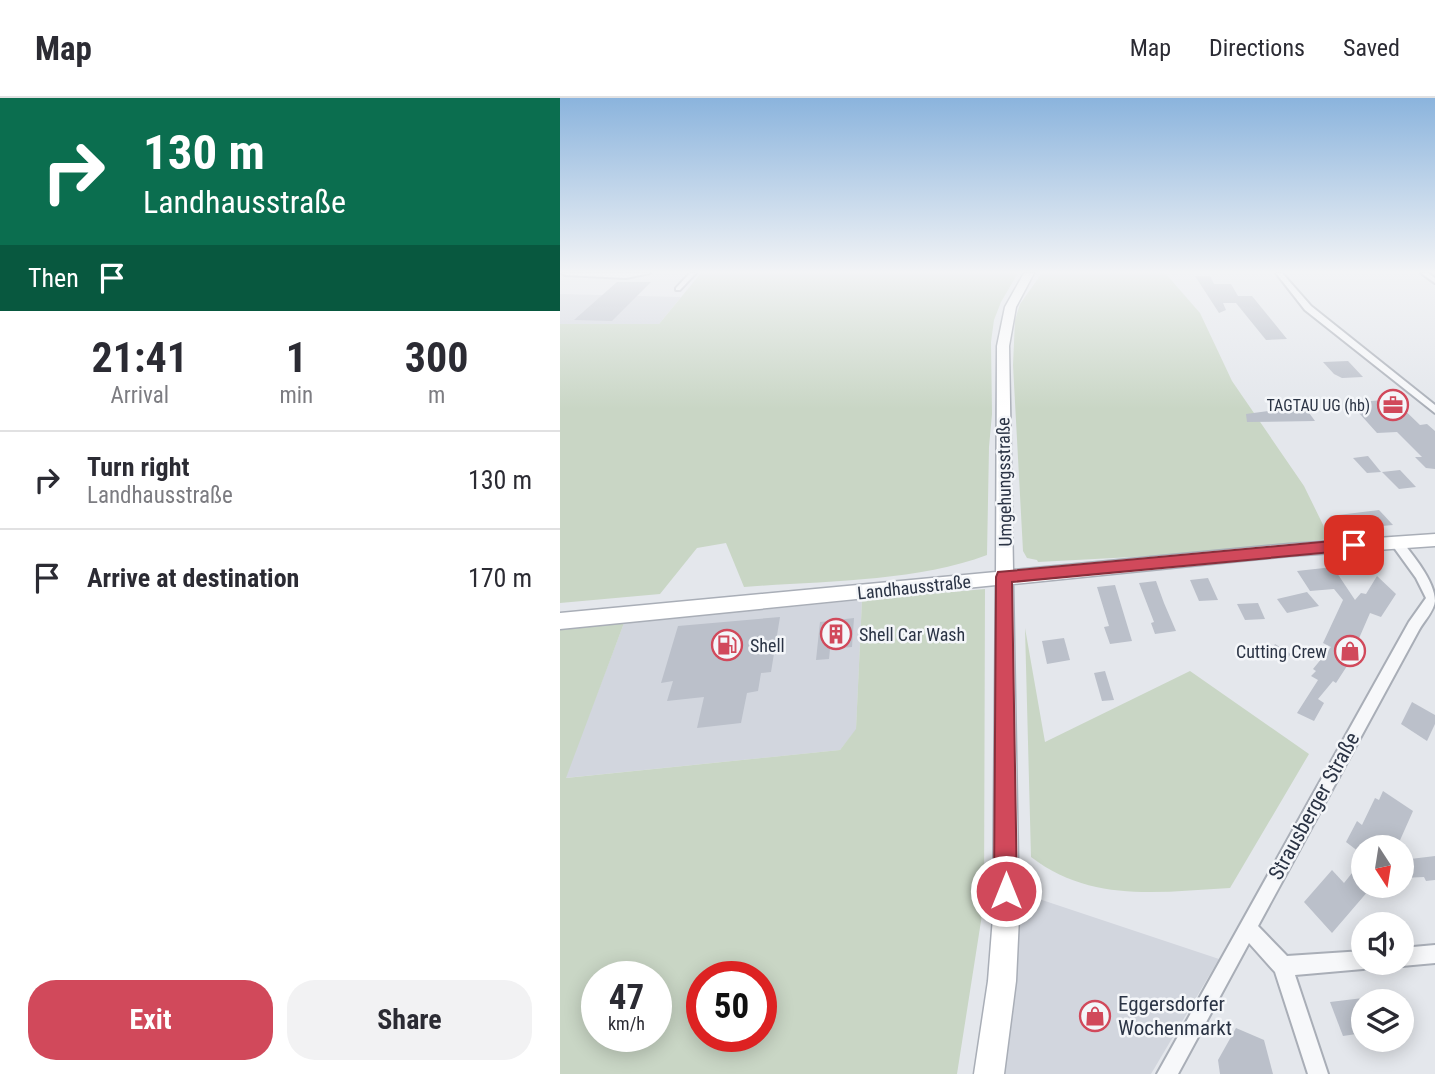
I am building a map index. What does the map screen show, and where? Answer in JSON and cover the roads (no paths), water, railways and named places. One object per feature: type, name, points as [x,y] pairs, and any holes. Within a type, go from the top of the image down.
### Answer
[{"type":"main road","name":"Umgehungsstraße","points":[[989,1074],[1002,981],[1006,917],[1003,346],[1006,319]]},
{"type":"main road","name":"Landhausstraße","points":[[560,621],[1289,550],[1435,540]]},
{"type":"street","points":[[1322,319],[1435,410]]},
{"type":"street","name":"Strausberger Straße","points":[[1167,1074],[1360,721],[1432,598],[1421,575],[1396,542]]},
{"type":"street","points":[[1248,928],[1283,966],[1318,1074]]},
{"type":"street","points":[[1414,956],[1435,954]]},
{"type":"street","points":[[1283,966],[1351,961]]},
{"type":"place","name":"TAGTAU UG (hb)","points":[[1393,405]]},
{"type":"place","name":"Shell Car Wash","points":[[836,634]]},
{"type":"place","name":"Shell","points":[[727,645]]},
{"type":"place","name":"Cutting Crew","points":[[1350,651]]},
{"type":"place","name":"Eggersdorfer Wochenmarkt","points":[[1095,1016]]}]
